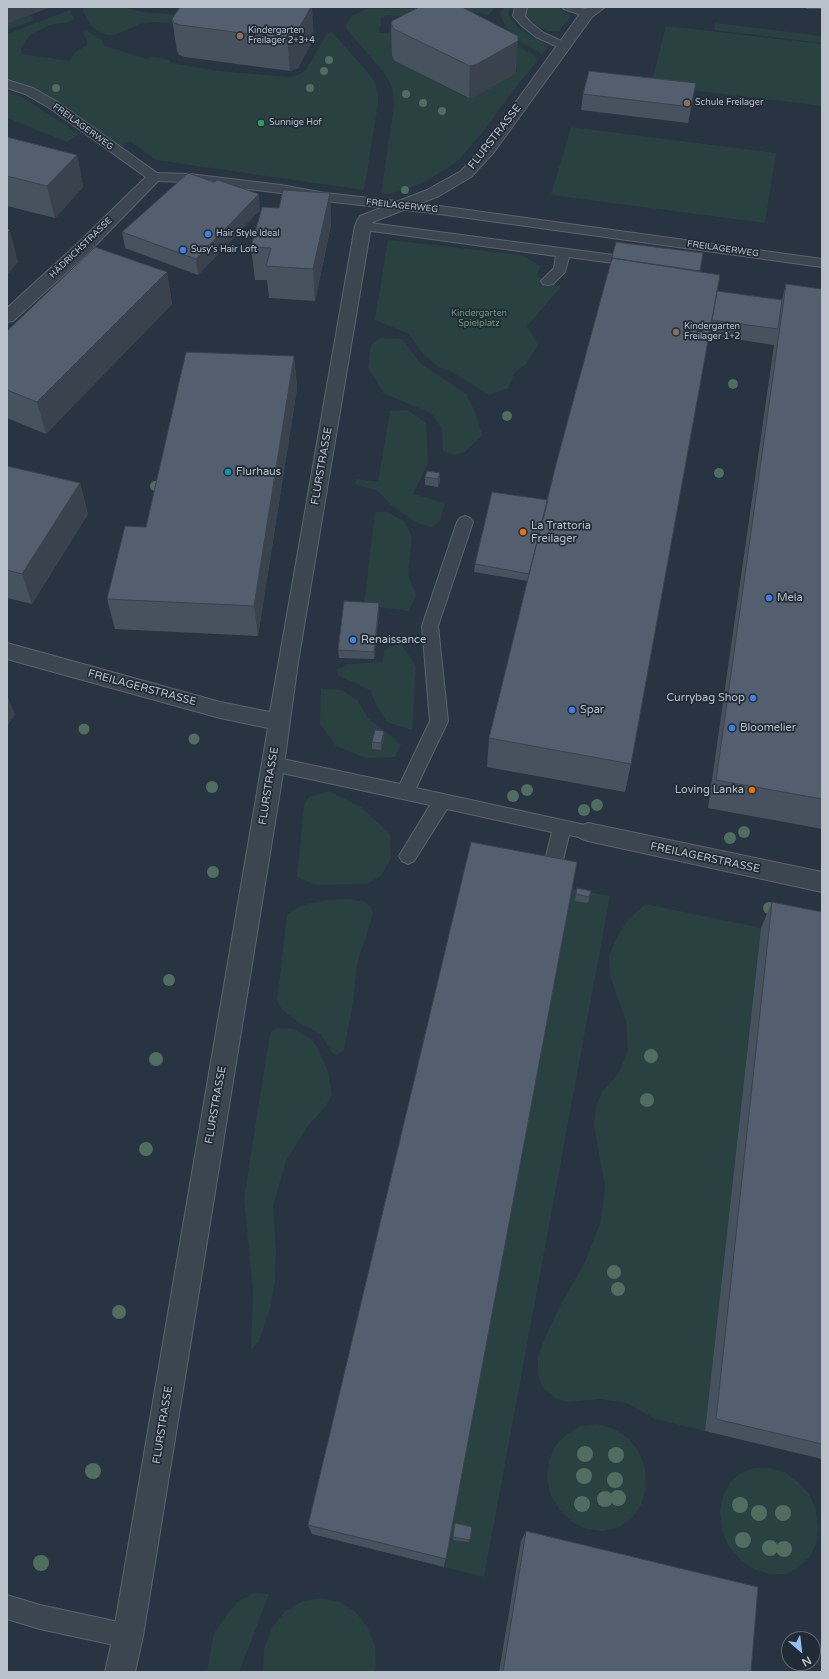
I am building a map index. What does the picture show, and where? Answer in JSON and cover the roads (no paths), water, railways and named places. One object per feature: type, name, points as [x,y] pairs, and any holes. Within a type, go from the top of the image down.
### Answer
[{"type":"street","name":"FLURSTRASSE","points":[[120,1672],[128,1636],[279,722],[363,226],[366,219],[396,206],[433,193],[466,174],[489,149],[564,46],[593,10]]},
{"type":"street","name":"HÄDRICHSTRASSE","points":[[7,317],[82,249],[154,177]]},
{"type":"street","name":"FREILAGERSTRASSE","points":[[7,651],[220,710],[279,722]]},
{"type":"street","name":"FREILAGERSTRASSE","points":[[588,832],[822,882]]},
{"type":"lane","points":[[521,7],[518,16],[526,24],[540,35],[564,46]]},
{"type":"lane","points":[[568,7],[593,10]]},
{"type":"lane","name":"FREILAGERWEG","points":[[7,84],[29,91],[52,104],[154,177],[190,178],[281,188],[325,197],[396,206],[432,208],[822,263]]},
{"type":"lane","points":[[363,226],[613,259]]},
{"type":"lane","points":[[548,281],[560,269],[563,252]]},
{"type":"lane","points":[[405,793],[439,721],[430,626],[465,522]]},
{"type":"lane","points":[[273,764],[562,828],[588,832]]},
{"type":"lane","points":[[408,856],[442,801]]},
{"type":"lane","points":[[548,884],[562,828]]},
{"type":"lane","points":[[7,1607],[128,1636]]},
{"type":"place","name":"Kindergarten Freilager 2+3+4","points":[[240,36]]},
{"type":"place","name":"Schule Freilager","points":[[687,103]]},
{"type":"place","name":"Sunnige Hof","points":[[261,123]]},
{"type":"place","name":"Hair Style Ideal","points":[[208,234]]},
{"type":"place","name":"Susy‘s Hair Loft","points":[[183,250]]},
{"type":"place","name":"Kindergarten Freilager 1+2","points":[[676,332]]},
{"type":"place","name":"Flurhaus","points":[[228,472]]},
{"type":"place","name":"La Trattoria Freilager","points":[[523,532]]},
{"type":"place","name":"Mela","points":[[769,598]]},
{"type":"place","name":"Renaissance","points":[[353,640]]},
{"type":"place","name":"Currybag Shop","points":[[753,698]]},
{"type":"place","name":"Spar","points":[[572,710]]},
{"type":"place","name":"Bloomelier","points":[[732,728]]},
{"type":"place","name":"Loving Lanka","points":[[752,790]]},
{"type":"park label","name":"Kindergarten Spielplatz","points":[[479,320]]}]
